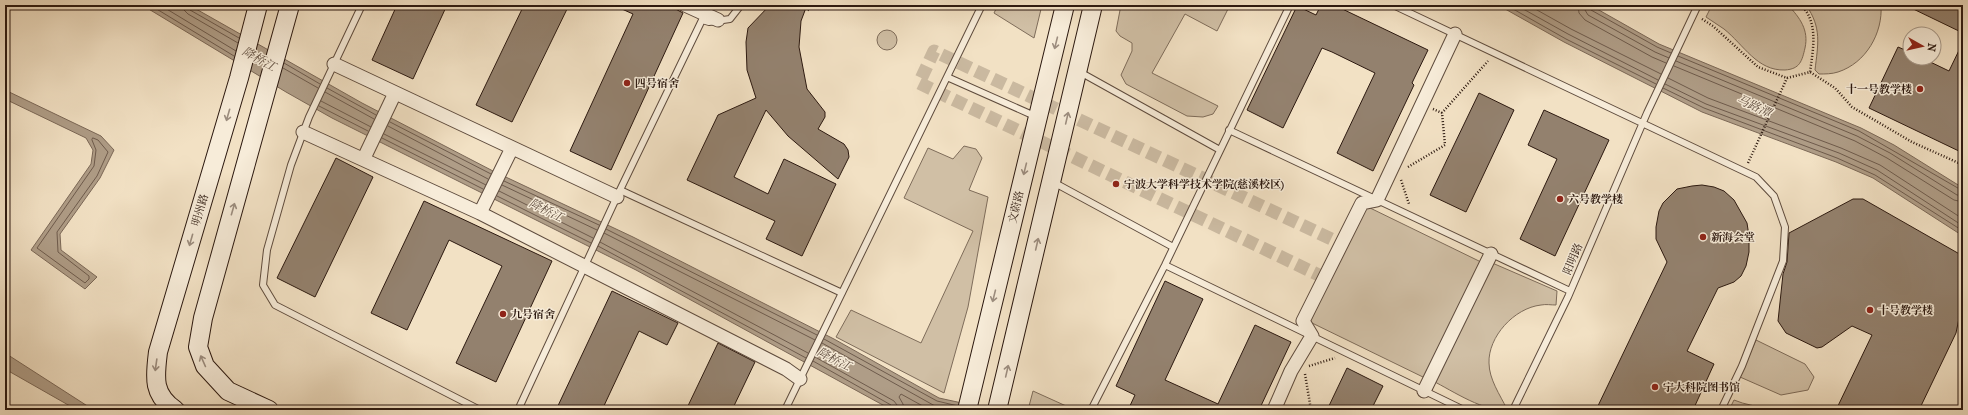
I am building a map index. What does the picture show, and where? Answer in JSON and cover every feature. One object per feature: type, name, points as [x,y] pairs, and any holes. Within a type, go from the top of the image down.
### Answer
[{"type":"main road","name":"明州路","points":[[175,410],[159,393],[155,377],[158,352],[239,78],[258,5]]},
{"type":"main road","points":[[269,410],[228,391],[205,366],[198,347],[203,318],[290,5]]},
{"type":"main road","name":"文蔚路","points":[[969,402],[1065,5]]},
{"type":"main road","points":[[998,409],[1094,5]]},
{"type":"street","points":[[685,5],[718,20]]},
{"type":"street","points":[[1274,410],[1291,372],[1312,336],[1303,321],[1362,203],[1377,200],[1397,167],[1455,34]]},
{"type":"street","points":[[334,64],[512,148],[619,194]]},
{"type":"street","points":[[364,158],[395,93]]},
{"type":"street","points":[[303,132],[364,158],[480,213],[801,376]]},
{"type":"street","points":[[480,213],[512,148]]},
{"type":"street","points":[[1424,391],[1491,254]]},
{"type":"lane","points":[[362,5],[309,117],[291,165],[267,250],[263,285],[275,305],[480,410]]},
{"type":"lane","points":[[518,410],[584,266],[702,20],[730,19],[741,5]]},
{"type":"lane","points":[[785,410],[982,5]]},
{"type":"lane","points":[[1091,410],[1165,264],[1290,5]]},
{"type":"lane","points":[[1393,5],[1756,177],[1774,196],[1785,227],[1782,261],[1742,366],[1721,410]]},
{"type":"lane","name":"阳明路","points":[[1513,410],[1570,292],[1647,113],[1698,5]]},
{"type":"lane","points":[[1078,71],[1220,150]]},
{"type":"lane","points":[[947,77],[1038,117]]},
{"type":"lane","points":[[1229,130],[1570,292]]},
{"type":"lane","points":[[1052,182],[1173,247]]},
{"type":"lane","points":[[619,194],[842,293]]},
{"type":"lane","points":[[1165,264],[1464,410]]},
{"type":"lane","points":[[1962,410],[1963,403]]},
{"type":"path","points":[[797,5],[809,10]]},
{"type":"path","points":[[1800,5],[1805,9],[1815,35],[1810,72]]},
{"type":"path","points":[[1694,14],[1713,26],[1758,67],[1787,78],[1810,72],[1835,88],[1852,107],[1912,142],[1963,165]]},
{"type":"path","points":[[1414,218],[1397,167],[1445,145],[1442,113],[1495,53]]},
{"type":"path","points":[[1753,153],[1787,78]]},
{"type":"path","points":[[1310,410],[1304,368],[1349,354]]},
{"type":"shaded area","points":[[998,5],[1042,5],[1034,38],[994,13]]},
{"type":"shaded area","points":[[1121,5],[1230,5],[1217,31],[1185,14],[1152,73],[1218,106],[1213,114],[1203,117],[1187,116],[1126,84],[1121,75],[1132,51],[1132,43],[1120,36],[1116,31]]},
{"type":"shaded area","points":[[1712,5],[1788,5],[1800,20],[1805,30],[1806,42],[1800,64],[1794,68],[1785,70],[1775,69],[1759,62],[1724,29],[1706,17]]},
{"type":"shaded area","points":[[1806,5],[1881,5],[1879,26],[1871,46],[1857,62],[1848,68],[1836,73],[1819,74],[1815,70],[1818,44],[1817,29],[1815,21]]},
{"type":"shaded area","points":[[883,30],[891,30],[897,36],[897,44],[891,50],[883,50],[877,44],[877,36]]},
{"type":"shaded area","points":[[964,146],[976,149],[982,158],[969,190],[988,197],[968,307],[944,393],[836,337],[851,310],[921,343],[973,231],[904,198],[928,148],[953,159]]},
{"type":"shaded area","points":[[1366,206],[1481,262],[1425,378],[1310,322]]},
{"type":"shaded area","points":[[1490,262],[1557,291],[1556,305],[1531,307],[1521,312],[1504,325],[1493,343],[1490,353],[1489,369],[1495,387],[1507,409],[1499,410],[1480,405],[1433,381]]},
{"type":"shaded area","points":[[1756,340],[1805,364],[1814,377],[1808,390],[1781,395],[1740,377]]},
{"type":"shaded area","points":[[1033,391],[1075,410],[1028,410]]},
{"type":"shaded area","points":[[1734,400],[1759,407],[1767,410],[1729,410]]},
{"type":"water","name":"降桥江","points":[[142,5],[189,5],[362,103],[493,171],[633,237],[834,339],[939,398],[994,410],[892,410],[636,270],[332,118]]},
{"type":"water","name":"马路潭","points":[[1498,5],[1590,5],[1659,44],[1861,128],[1894,145],[1963,188],[1963,236],[1873,178],[1836,162],[1702,112],[1564,42]]},
{"type":"water","points":[[5,90],[101,136],[114,150],[100,178],[60,234],[61,250],[97,277],[85,289],[31,250],[91,164],[93,150],[86,138],[5,99]]},
{"type":"water","points":[[5,353],[89,407],[89,410],[77,410],[5,369]]},
{"type":"building","points":[[397,5],[447,5],[413,79],[372,60]]},
{"type":"building","points":[[524,5],[569,5],[512,122],[476,105]]},
{"type":"building","name":"四号宿舍","points":[[613,5],[668,5],[683,13],[611,170],[570,151],[633,14]]},
{"type":"building","points":[[770,5],[807,5],[801,21],[799,47],[807,89],[825,112],[825,117],[818,129],[844,144],[848,150],[849,157],[838,179],[788,136],[766,110],[734,177],[768,194],[784,159],[836,184],[802,256],[766,239],[775,221],[687,180],[718,115],[756,98],[747,70],[746,42],[748,28]]},
{"type":"building","points":[[1321,5],[1334,5],[1428,50],[1412,83],[1414,85],[1373,171],[1337,153],[1375,73],[1332,52],[1322,48],[1283,128],[1247,110],[1297,6],[1316,15]]},
{"type":"building","points":[[1905,5],[1963,5],[1963,33]]},
{"type":"building","name":"十一号教学楼","points":[[1963,42],[1963,153],[1869,108],[1898,47],[1902,49],[1902,66],[1939,66],[1949,71]]},
{"type":"building","points":[[1479,93],[1514,110],[1466,212],[1430,195]]},
{"type":"building","name":"六号教学楼","points":[[1544,110],[1609,140],[1555,256],[1520,239],[1557,159],[1528,145]]},
{"type":"building","points":[[336,158],[373,177],[315,297],[277,278]]},
{"type":"building","points":[[1702,185],[1714,187],[1724,191],[1734,200],[1747,223],[1749,252],[1746,266],[1741,276],[1734,282],[1718,288],[1687,351],[1714,364],[1693,410],[1596,410],[1667,262],[1656,239],[1656,227],[1659,211],[1663,203],[1677,189]]},
{"type":"building","name":"十号教学楼","points":[[1853,199],[1863,199],[1963,256],[1963,299],[1956,333],[1919,410],[1836,410],[1872,335],[1852,326],[1822,347],[1817,348],[1786,333],[1778,321],[1783,274],[1787,262],[1789,233]]},
{"type":"building","points":[[424,201],[552,261],[496,382],[456,363],[502,266],[449,240],[407,330],[371,313]]},
{"type":"building","points":[[1165,281],[1203,299],[1165,380],[1218,404],[1255,325],[1291,342],[1259,410],[1128,410],[1135,395],[1116,386]]},
{"type":"building","points":[[612,291],[678,323],[667,345],[639,331],[602,410],[556,410]]},
{"type":"building","points":[[718,343],[755,362],[732,410],[686,410]]},
{"type":"building","points":[[1347,368],[1383,386],[1371,410],[1327,410]]},
{"type":"tunnel","points":[[1325,278],[919,83],[934,51],[1342,244]]},
{"type":"place","name":"四号宿舍","points":[[627,83]]},
{"type":"place","name":"十一号教学楼","points":[[1920,89]]},
{"type":"place","name":"宁波大学科学技术学院(慈溪校区)","points":[[1116,184]]},
{"type":"place","name":"六号教学楼","points":[[1560,199]]},
{"type":"place","name":"新海会堂","points":[[1703,237]]},
{"type":"place","name":"十号教学楼","points":[[1870,310]]},
{"type":"place","name":"九号宿舍","points":[[503,314]]},
{"type":"place","name":"宁大科院图书馆","points":[[1655,387]]}]
